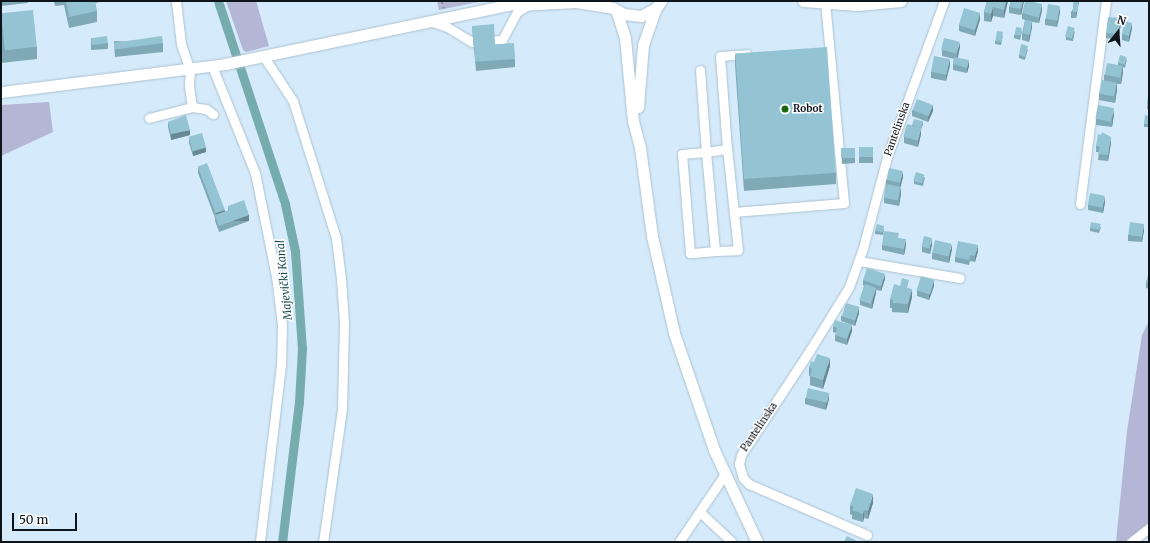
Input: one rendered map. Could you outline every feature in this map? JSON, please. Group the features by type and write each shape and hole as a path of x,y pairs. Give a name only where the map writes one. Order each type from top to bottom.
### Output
{"main road":[{"path":"803,1 857,5 901,1"},
{"path":"1,92 190,70 264,57 503,6 528,3 576,2 612,6 636,16 660,4"},
{"path":"640,148 640,68 645,39 660,4"},
{"path":"612,6 624,38 633,121 640,148 652,236 672,327 689,381 725,474 757,542"}],"street":[{"path":"176,1 181,44 190,70 189,86 192,107"},
{"name":"Pantelinska","path":"867,535 749,484 743,478 739,464 740,455 810,350 849,287 859,261 887,157 944,1"},
{"path":"1080,204 1106,1"},
{"path":"428,21 447,27 472,42 502,40 517,12 528,3"},
{"path":"734,212 844,203 824,48 825,3"},
{"path":"726,149 682,154 690,253 738,250 726,149 720,56 757,53"},
{"path":"264,57 293,101 336,238 344,322 343,379 323,542"},
{"path":"212,66 255,173 275,268 282,325 281,365 260,542"},
{"path":"700,70 715,251"},
{"path":"149,118 192,107 206,109 213,114"},
{"path":"859,261 960,278"},
{"path":"679,542 701,513 725,474"},
{"path":"701,513 732,542"},
{"path":"1131,542 1149,528"}],"shaded area":[{"path":"226,1 256,1 269,46 246,52 243,50"},
{"path":"437,1 483,1 439,10"},
{"path":"49,102 53,132 1,156 1,105"},
{"path":"1149,321 1149,523 1125,542 1116,542 1127,431 1142,335"}],"building":[{"path":"66,1 95,1 97,11 69,17"},
{"path":"987,1 1006,1 1004,10 993,7 991,14 984,12"},
{"path":"1011,1 1023,1 1021,9 1009,7"},
{"path":"1025,1 1042,4 1039,18 1022,13"},
{"path":"1073,1 1078,1 1078,12 1073,12"},
{"path":"1048,4 1060,6 1058,21 1046,19"},
{"path":"964,8 980,13 975,30 959,25"},
{"path":"33,10 37,47 5,50 1,13"},
{"path":"1108,17 1121,18 1118,34 1106,33"},
{"path":"1025,20 1032,21 1030,35 1023,34"},
{"path":"1124,21 1132,23 1129,36 1122,34"},
{"path":"494,24 495,45 474,47 474,53 472,26"},
{"path":"1068,26 1075,28 1072,39 1065,37"},
{"path":"1016,27 1022,28 1021,36 1015,35"},
{"path":"997,31 1003,32 1001,42 995,41"},
{"path":"107,36 108,43 92,45 91,38"},
{"path":"162,36 163,43 115,50 114,43"},
{"path":"944,38 960,42 957,54 941,50"},
{"path":"514,43 515,59 475,62 474,46"},
{"path":"1021,44 1028,46 1025,57 1019,55"},
{"name":"Robot","path":"827,47 836,173 744,179 735,53"},
{"path":"1120,55 1127,57 1125,65 1118,63"},
{"path":"934,56 950,59 947,75 931,72"},
{"path":"954,57 969,60 967,68 953,64"},
{"path":"1107,63 1123,66 1120,78 1105,75"},
{"path":"1102,80 1117,83 1114,97 1099,94"},
{"path":"1149,87 1149,104 1147,104"},
{"path":"917,99 933,105 929,116 913,110"},
{"path":"1098,105 1114,108 1111,122 1095,119"},
{"path":"186,115 190,130 171,134 168,122"},
{"path":"1145,115 1149,116 1149,124 1144,124"},
{"path":"914,119 923,121 921,128 912,125"},
{"path":"907,124 921,128 918,141 903,136"},
{"path":"1102,132 1111,137 1108,155 1098,154 1100,147 1096,146 1098,134 1101,135"},
{"path":"202,133 206,147 193,151 189,137"},
{"path":"859,147 873,147 873,157 859,157"},
{"path":"841,148 855,148 855,158 841,158"},
{"path":"207,163 225,210 216,213 198,167"},
{"path":"889,168 903,171 900,183 887,180"},
{"path":"916,172 925,175 922,183 913,181"},
{"path":"887,184 901,187 898,201 884,198"},
{"path":"1090,193 1105,196 1102,208 1088,205"},
{"path":"244,200 249,215 219,226 215,215 229,210 228,206"},
{"path":"1091,222 1101,224 1100,230 1090,228"},
{"path":"1130,222 1144,224 1142,237 1128,235"},
{"path":"877,224 884,226 883,232 875,231"},
{"path":"884,231 899,233 898,238 906,239 904,249 882,245"},
{"path":"924,236 932,238 929,249 921,247"},
{"path":"935,240 952,244 949,256 932,253"},
{"path":"958,241 978,245 975,256 970,255 969,260 955,257"},
{"path":"867,268 885,274 881,286 863,280"},
{"path":"1149,273 1149,284 1146,282"},
{"path":"921,276 934,280 930,294 917,290"},
{"path":"902,278 909,280 907,288 912,289 908,304 892,303 893,300 890,299 894,284 900,286"},
{"path":"865,284 876,288 870,304 859,300"},
{"path":"846,303 859,307 855,320 842,316"},
{"path":"835,320 852,325 847,339 835,335 837,328 833,326"},
{"path":"817,354 830,358 823,380 810,376 812,369 809,367 811,361 814,362"},
{"path":"808,388 829,393 827,403 806,398"},
{"path":"856,488 873,494 868,511 864,510 863,514 852,510 854,507 850,505"},
{"path":"847,536 859,542 844,542"}],"waterway":[{"name":"Majevički Kanal","path":"218,1 285,204 295,251 302,348 299,402 282,542"}],"place":[{"name":"Robot","path":"785,109"}]}
